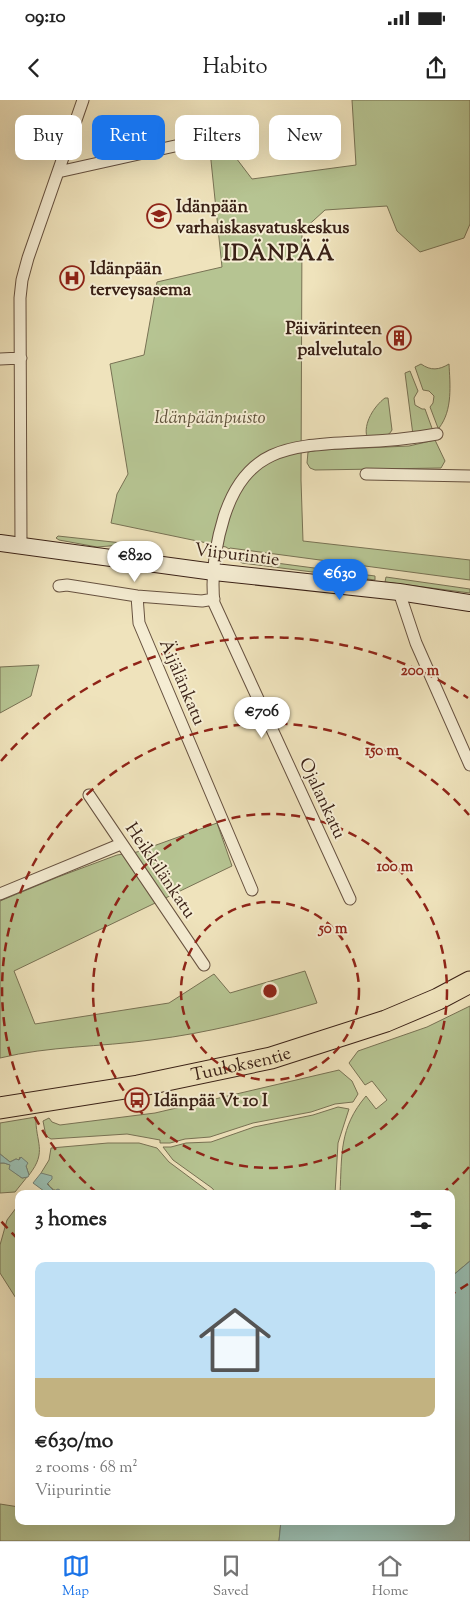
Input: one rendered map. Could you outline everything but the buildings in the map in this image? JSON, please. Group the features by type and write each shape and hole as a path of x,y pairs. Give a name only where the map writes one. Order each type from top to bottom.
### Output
{"highway":[{"name":"Tuuloksentie","path":"0,1108 138,1086 271,1058 386,1020 470,982"}],"main road":[{"name":"Viipurintie","path":"0,543 214,572 399,592 470,603"}],"street":[{"path":"21,545 20,298 22,280 82,100"},
{"path":"58,172 175,146"},
{"path":"0,359 21,358"},
{"name":"Ojalankatu","path":"350,899 214,603 212,589 222,526 230,500 242,479 260,462 283,450 303,446 400,440 437,434"},
{"path":"366,474 470,476"},
{"path":"59,586 67,585 136,596 202,601 214,599"},
{"path":"399,592 416,643 470,765"},
{"name":"Äijälänkatu","path":"136,596 139,624 252,890"},
{"name":"Heikkilänkatu","path":"89,795 204,965"},
{"path":"0,894 122,844"}],"green space":[{"name":"Idänpäänpuisto","path":"352,100 470,100 470,224 464,238 420,252 397,231 387,206 325,210 302,231 301,480 303,541 470,560 470,580 229,549 111,523 117,494 128,474 110,364 144,355 157,282 222,267 211,160 238,160 252,179 356,165"},
{"path":"421,364 435,369 449,364 449,405 439,428 430,407 434,396 429,391 423,390 415,367"},
{"path":"410,371 418,391 414,398 415,405 425,409 433,431 413,435 405,373"},
{"path":"385,398 388,398 392,430 388,435 367,437 366,432 370,416"},
{"path":"435,440 445,461 441,468 315,470 310,468 307,463 308,452 319,450 409,446"},
{"path":"58,536 122,543 121,545 97,547 59,540 56,538"},
{"path":"238,558 375,576 375,580 242,563"},
{"path":"386,577 470,589 470,593 385,582"},
{"path":"39,665 31,696 0,713 0,667"},
{"path":"217,823 232,866 14,971 35,1024 169,1003 214,974 230,993 305,971 317,1003 193,1034 37,1051 0,1058 0,901 117,855 137,852"},
{"path":"470,1006 470,1261 455,1274 455,1190 340,1190 342,1154 346,1131 351,1119 366,1096 376,1109 387,1100 372,1081 365,1085 349,1063 358,1051 427,1027"},
{"path":"339,1070 352,1081 358,1094 353,1102 335,1104 311,1112 253,1123 210,1137 185,1139 170,1143 160,1143 160,1140 127,1134 51,1139 46,1136 43,1121 49,1118 52,1122 60,1125 155,1113"},
{"path":"338,1107 349,1109 338,1143 335,1190 214,1190 173,1160 163,1147 186,1143 211,1142 254,1127 313,1115"},
{"path":"36,1117 39,1153 35,1167 29,1175 20,1157 19,1160 16,1159 10,1162 0,1154 0,1123"},
{"path":"108,1143 139,1143 157,1148 169,1162 207,1190 56,1190 41,1173 49,1160 51,1148"},
{"path":"0,1163 11,1165 10,1169 22,1178 27,1177 15,1192 0,1193"},
{"path":"15,1209 15,1297 0,1273 0,1245 7,1220"},
{"path":"0,1504 15,1506 15,1525 281,1525 279,1541 0,1541"}],"water":[{"path":"0,1154 10,1162 16,1159 19,1160 21,1157 28,1163 26,1166 28,1177 22,1178 9,1169 10,1165 0,1163"},
{"path":"41,1173 52,1176 52,1179 47,1184 53,1190 43,1190 33,1183"},
{"path":"470,1261 470,1541 279,1541 281,1525 455,1525 455,1274"}],"place":[{"name":"Idänpään varhaiskasvatuskeskus","path":"159,216"},
{"name":"Idänpään terveysasema","path":"72,278"},
{"name":"Päivärinteen palvelutalo","path":"399,338"},
{"name":"Idänpää Vt 10 I","path":"137,1100"}],"district":[{"name":"IDÄNPÄÄ","path":"279,252"}]}
